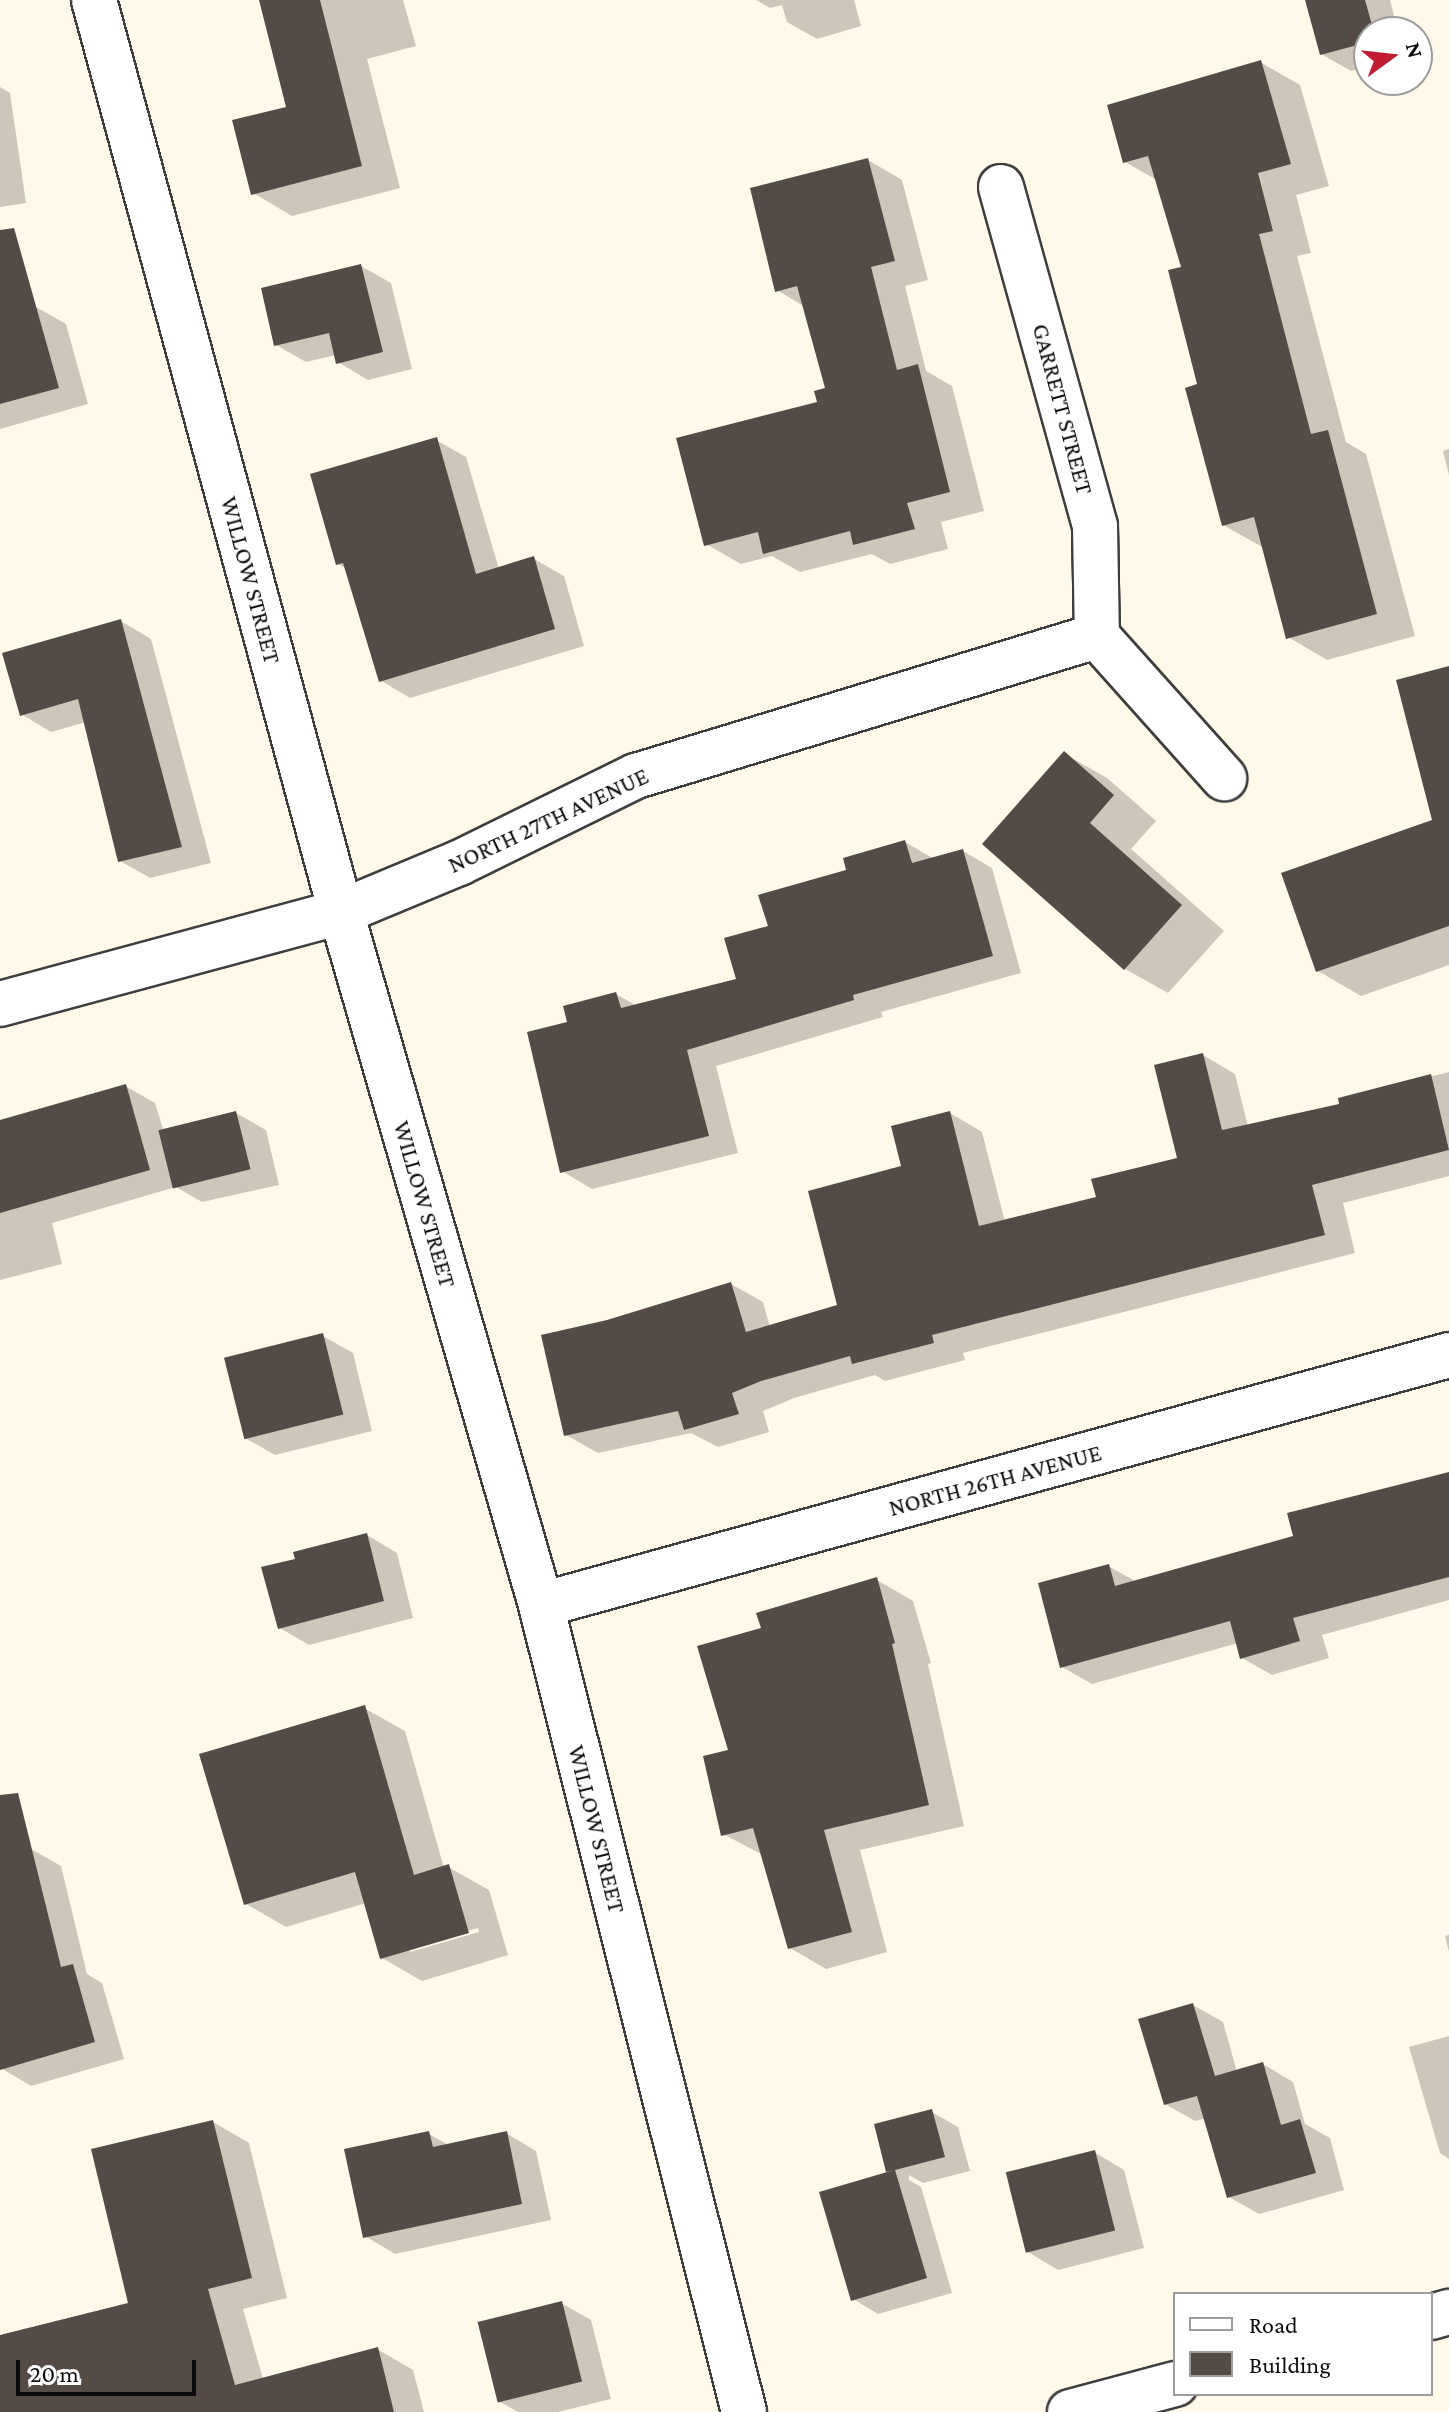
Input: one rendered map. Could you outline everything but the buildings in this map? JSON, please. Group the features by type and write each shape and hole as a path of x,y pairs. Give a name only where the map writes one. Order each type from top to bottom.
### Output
{"street":[{"name":"WILLOW STREET","path":"94,0 341,912 541,1605 744,2412"},
{"name":"GARRETT STREET","path":"1001,187 1095,526 1097,636"},
{"name":"NORTH 27TH AVENUE","path":"0,1004 341,912 459,863 636,776 1097,636"},
{"path":"1097,636 1224,778"},
{"name":"NORTH 26TH AVENUE","path":"541,1605 1449,1355"},
{"path":"1070,2412 1173,2385"}]}
